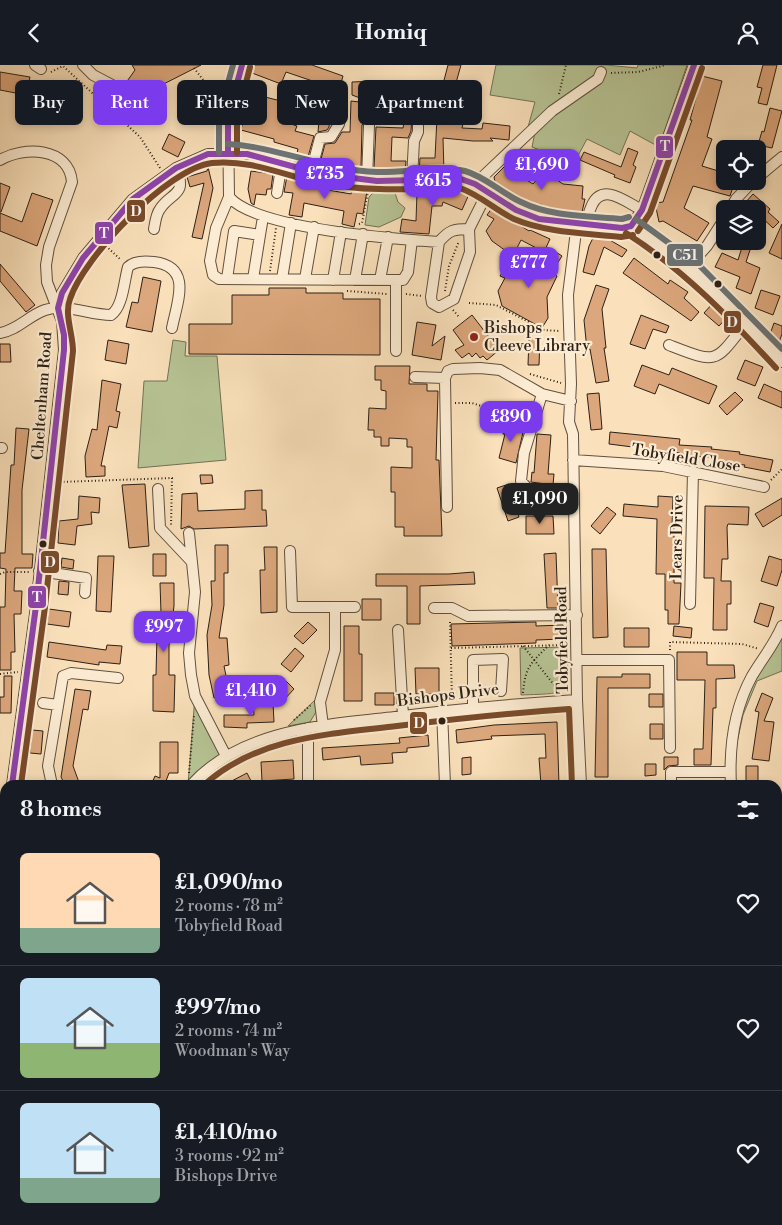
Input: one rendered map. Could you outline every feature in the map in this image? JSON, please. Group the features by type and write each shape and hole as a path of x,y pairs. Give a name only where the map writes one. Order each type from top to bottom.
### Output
{"street":[{"path":"82,65 103,80"},
{"path":"237,80 242,65"},
{"path":"632,226 642,210 694,65"},
{"path":"475,184 554,109 598,79 604,72"},
{"path":"228,125 226,136 229,197 216,228 210,261 213,275 219,279 396,280 407,278 412,240"},
{"path":"311,172 320,138 331,137 338,125"},
{"path":"367,180 369,125"},
{"path":"412,179 414,141 418,132 418,125"},
{"name":"Cheltenham Road","path":"0,161 21,152 43,153 64,161 70,171 71,186 49,247 46,265 47,282 58,308 64,335 64,350 28,672 13,780"},
{"path":"58,308 62,293 84,258 133,199 176,167 208,154 247,154 311,172 367,180 454,178 475,184 487,193 527,215 539,219 622,228 632,226 663,245 689,266 782,361"},
{"path":"766,170 782,157"},
{"path":"277,193 282,163"},
{"path":"154,229 159,209 176,196 180,186 176,167"},
{"path":"735,200 744,190"},
{"path":"469,229 454,229 447,232 439,242 431,297 432,303 439,307 454,299 470,252 469,229 487,193"},
{"name":"Tobyfield Road","path":"580,780 572,700 578,660 573,434 569,422 571,401 568,295 582,223 595,199 602,194 612,194 642,210"},
{"path":"229,197 263,217 341,232 439,242"},
{"path":"253,279 263,217"},
{"path":"282,279 291,223"},
{"path":"305,279 314,227"},
{"path":"228,279 234,231 260,235"},
{"path":"333,280 341,232"},
{"path":"689,266 707,246 716,232"},
{"path":"356,280 363,235"},
{"path":"380,280 388,237"},
{"path":"0,333 17,328 44,311 58,308 110,315 116,312 119,306 128,267 132,263 155,262 176,272 180,280 172,328"},
{"path":"396,280 396,351"},
{"path":"669,345 704,359 712,358 721,355 746,323"},
{"path":"447,507 445,404 448,371 453,369 500,370 542,394 571,401"},
{"path":"415,377 446,378"},
{"path":"542,394 520,475 524,486 531,492 574,495"},
{"name":"Tobyfield Close","path":"573,460 663,466 764,487"},
{"name":"Lears Drive","path":"690,604 694,471"},
{"path":"158,489 160,526 192,562"},
{"path":"189,533 195,592 190,653 191,675 195,696 226,756"},
{"path":"290,551 292,607 355,607"},
{"path":"39,571 86,578 85,593"},
{"path":"323,725 320,702 333,660 335,607"},
{"path":"434,608 452,608 468,616 577,615"},
{"path":"731,780 732,739 740,707 752,676 774,649 782,627"},
{"path":"398,630 403,716"},
{"path":"473,707 473,660 503,659 501,691"},
{"path":"578,660 669,660 670,748"},
{"path":"51,780 48,766 62,679 68,673 118,678"},
{"name":"Bishops Drive","path":"190,780 226,756 278,735 308,728 473,707 522,702 572,700"},
{"path":"43,703 58,705"},
{"path":"445,780 447,710"},
{"path":"308,728 308,780"},
{"path":"671,780 671,772 730,772"}],"path":[{"path":"554,109 566,65"},
{"path":"604,72 638,72 666,65"},
{"path":"63,66 140,137 165,175"},
{"path":"194,68 204,80"},
{"path":"99,239 128,267"},
{"path":"469,303 496,305 544,330 570,331"},
{"path":"445,404 472,403 533,422"},
{"path":"764,487 782,469"},
{"path":"50,482 172,478 171,540"},
{"path":"0,574 5,572 39,571"},
{"path":"447,710 450,622"},
{"path":"669,660 670,642 742,644 774,649"},
{"path":"450,648 577,644"},
{"path":"522,702 524,674 549,645"},
{"path":"524,646 572,700"},
{"path":"0,674 28,672"},
{"path":"293,722 322,695"},
{"path":"190,780 194,716"}],"green space":[{"path":"496,65 606,65 637,68 638,65 687,65 659,147 630,131 620,155 587,139 574,163 532,147 535,132 528,127 535,102 490,95"},
{"path":"394,190 398,202 405,208 401,217 379,227 365,225 369,197 373,193"},
{"path":"173,340 186,342 185,356 217,356 226,460 138,468 144,381 167,381"},
{"path":"782,626 782,671 757,681 743,715 735,752 740,707"},
{"path":"567,647 568,675 563,689 549,694 521,695 520,648"},
{"path":"195,696 226,756 195,780 188,780"},
{"path":"315,700 316,712 310,722 288,726"}],"building":[{"path":"132,65 201,65 167,82 167,80 128,80 135,70"},
{"path":"254,65 312,65 343,76 342,80 310,80 286,72 283,80 277,80 277,82 252,73"},
{"path":"448,65 461,65 457,80 444,80"},
{"path":"763,65 777,65 767,105 758,103 762,88 757,87"},
{"path":"0,72 30,77 29,80 15,80 15,93 0,90"},
{"path":"702,76 722,81 707,137 712,139 702,166 716,170 716,190 732,190 730,196 693,186 684,208 709,223 697,241 663,221 659,222 655,203 663,202 692,120 690,120"},
{"path":"352,82 358,82 358,97 352,95"},
{"path":"267,98 277,100 277,125 294,125 297,126 295,131 314,136 307,160 296,157 298,149 274,142 274,139 241,130 242,125 267,125"},
{"path":"351,101 358,102 358,125 362,125 361,168 320,163 325,144 335,143 342,132 350,132"},
{"path":"770,108 782,111 772,148 766,147 766,140 759,140 762,131 764,132"},
{"path":"483,123 510,126 509,140 490,138 493,141 473,141 443,138 444,173 419,173 420,158 435,158 437,125 463,125 462,128 482,129"},
{"path":"319,125 329,125 327,130 318,132"},
{"path":"404,125 411,125 408,138 392,137 391,161 406,161 405,172 388,172 388,169 374,168 376,127 403,128"},
{"path":"169,134 185,142 178,157 162,149"},
{"path":"628,148 638,152 633,165 636,167 630,183 580,160 584,152 621,167"},
{"path":"513,158 521,164 514,172 533,184 544,171 563,184 583,186 582,199 585,199 582,212 574,215 552,212 540,204 536,209 502,188 495,182 494,177"},
{"path":"208,167 213,188 202,239 192,237 204,183 190,187 187,177 207,171"},
{"path":"251,171 273,174 271,189 267,189 266,195 256,194 254,205 251,203 248,189"},
{"path":"287,176 312,181 311,187 351,194 352,189 367,191 363,214 357,213 354,227 342,224 344,211 304,203 302,217 289,215 293,193 284,192"},
{"path":"0,183 10,187 1,212 0,212"},
{"path":"435,186 455,186 470,192 462,210 443,202 442,206 432,206 429,234 400,232 402,219 416,221 417,192 435,192"},
{"path":"32,193 53,200 37,246 0,231 0,213 22,222"},
{"path":"753,194 760,200 748,200"},
{"path":"766,205 770,209 768,212 779,222 773,228 766,221"},
{"path":"492,208 529,231 550,239 544,252 521,240 513,256 492,241 486,231 494,219 487,215"},
{"path":"782,224 782,259 769,253"},
{"path":"596,232 627,250 622,257 604,247 594,275 583,272 589,246"},
{"path":"551,249 562,256 551,273 557,276 547,297 548,318 542,328 502,306 498,291 505,278 500,276 510,258 535,272"},
{"path":"741,250 750,250 746,262 760,268 751,294 736,288 740,277 715,267 722,253 738,260"},
{"path":"634,258 668,284 670,280 688,292 684,298 699,312 691,321 623,273"},
{"path":"0,264 35,305 26,312 0,281"},
{"path":"143,277 161,281 152,332 126,327 132,302 138,303"},
{"path":"596,285 609,289 602,309 606,348 604,348 609,381 596,383 590,349 587,350 584,320"},
{"path":"269,288 306,288 306,293 343,293 343,299 380,299 380,355 189,354 189,324 232,324 232,295 269,295"},
{"path":"761,290 780,296 773,315 755,308"},
{"path":"713,303 728,316 719,326 704,313"},
{"name":"Bishops Cleeve Library","path":"472,315 499,350 487,360 483,356 480,358 476,353 472,357 469,353 462,358 455,350 464,345 453,330"},
{"path":"641,315 669,326 666,333 653,329 645,349 630,344"},
{"path":"417,322 436,325 432,346 445,336 441,360 412,355"},
{"path":"774,323 782,326 782,334 778,345 769,337"},
{"path":"529,338 540,339 539,365 528,365"},
{"path":"108,340 129,344 126,364 105,360"},
{"path":"0,344 10,344 11,362 0,362"},
{"path":"745,360 763,367 755,386 737,379"},
{"path":"642,365 669,375 672,368 717,386 709,404 659,384 655,394 634,386"},
{"path":"375,366 410,366 409,384 427,384 427,391 438,391 436,460 439,460 442,536 404,536 404,527 395,527 395,492 391,492 391,467 412,468 412,447 407,447 407,439 389,438 389,446 381,446 381,437 374,437 374,430 368,430 369,408 386,409 386,391 381,390 381,380 375,380"},
{"path":"102,380 121,384 116,411 120,412 117,428 109,426 101,466 105,466 105,476 86,477 85,456 92,429 97,430"},
{"path":"764,384 782,392 782,408 758,398"},
{"path":"735,392 743,400 727,415 719,406"},
{"path":"599,393 602,429 591,430 587,394"},
{"path":"505,424 524,428 516,463 499,458 505,434 503,434"},
{"path":"16,428 29,429 22,490 22,554 33,554 32,568 15,568 14,591 22,591 21,614 14,614 15,652 11,652 11,670 0,670 0,607 5,607 6,569 0,568 0,553 5,553 11,465 14,465"},
{"path":"610,432 680,439 679,445 712,447 711,449 740,452 739,454 773,460 770,472 744,467 745,465 712,462 713,457 680,456 680,453 609,444"},
{"path":"537,434 551,435 548,474 554,474 553,485 531,482 532,472 534,473"},
{"path":"200,475 212,475 213,483 201,484"},
{"path":"145,484 149,546 129,548 122,485"},
{"path":"509,484 519,517 508,521 497,488"},
{"path":"262,490 262,510 266,510 267,526 194,529 189,526 181,529 182,494 197,493 198,511 245,509 245,491"},
{"path":"79,496 100,498 99,513 91,512 92,524 77,526 75,545 58,543 59,521 78,519"},
{"path":"658,496 673,497 674,583 681,583 679,624 668,624 668,610 665,610 665,574 656,574 657,519 623,516 624,504 658,507"},
{"path":"782,498 782,515 763,527 755,514"},
{"path":"705,506 749,507 748,525 728,524 727,527 728,559 722,559 721,581 731,581 731,604 727,604 727,630 713,630 714,578 704,578"},
{"path":"607,507 616,514 600,534 591,526"},
{"path":"526,516 553,516 554,534 526,534"},
{"path":"215,545 228,545 228,573 224,573 224,605 219,638 227,638 229,665 224,666 230,695 214,698 209,675 207,635 212,605 211,581 215,581"},
{"path":"264,547 277,547 277,612 261,613 260,570 265,570"},
{"path":"592,549 606,549 608,637 593,638"},
{"path":"556,553 558,608 547,608 544,554"},
{"path":"153,554 166,554 166,576 153,576"},
{"path":"98,556 114,556 111,612 96,611"},
{"path":"769,556 782,560 782,570 777,586 761,581"},
{"path":"62,558 74,560 73,569 61,567"},
{"path":"474,572 475,584 420,586 420,624 407,624 407,586 376,586 376,574"},
{"path":"59,581 69,582 68,595 58,594"},
{"path":"160,583 174,583 174,606 169,645 169,675 175,675 174,712 153,711 153,675 156,675 157,635 155,635 157,613 161,613"},
{"path":"362,599 381,599 381,620 362,620"},
{"path":"760,603 774,607 768,627 754,622"},
{"path":"49,609 71,612 69,627 47,624"},
{"path":"308,622 317,630 303,644 294,636"},
{"path":"536,622 536,626 563,625 563,639 536,640 536,643 452,646 451,624"},
{"path":"344,626 359,626 359,654 362,654 362,701 344,701"},
{"path":"674,626 692,628 691,638 673,636"},
{"path":"624,628 649,628 649,647 624,647"},
{"path":"49,642 106,650 107,645 122,646 120,664 99,662 99,665 47,657"},
{"path":"295,648 304,656 291,672 281,664"},
{"path":"677,652 707,652 707,665 734,665 735,678 716,679 716,708 713,708 711,765 694,765 694,749 703,749 705,680 677,680"},
{"path":"415,668 439,668 439,694 416,694"},
{"path":"622,674 650,674 650,688 608,688 608,777 595,777 597,677 622,677"},
{"path":"4,676 12,676 11,713 0,713 0,697 4,697"},
{"path":"286,681 294,689 282,702 273,694"},
{"path":"75,689 91,691 88,710 83,709 73,766 78,780 62,780 61,777"},
{"path":"375,693 394,693 394,705 375,705"},
{"path":"762,693 773,698 764,721 774,722 769,761 752,759 759,712 755,711"},
{"path":"649,694 663,694 663,707 649,707"},
{"path":"273,703 274,722 247,723 247,728 224,727 224,715 254,715 253,704"},
{"path":"557,722 559,780 541,780 539,758 546,758 545,734 491,736 492,739 457,743 456,730 494,725"},
{"path":"650,724 663,724 663,739 650,739"},
{"path":"32,730 43,731 41,754 30,753"},
{"path":"428,735 429,746 407,748 407,752 392,753 393,763 361,765 360,756 323,760 322,748 400,743 399,738"},
{"path":"160,742 178,742 178,773 169,773 166,780 153,780 155,776 160,778"},
{"path":"471,757 471,774 462,775 462,758"},
{"path":"664,757 678,757 678,765 668,766 664,770"},
{"path":"293,760 294,779 262,780 261,762"},
{"path":"645,764 656,764 656,775 645,776"},
{"path":"746,766 758,766 758,780 746,780"},
{"path":"247,773 250,780 234,780"}],"transit line":[{"name":"C51","path":"219,153 219,115 233,65"},
{"name":"T","path":"228,153 228,117 242,65"},
{"name":"T","path":"631,226 642,210 694,65"},
{"name":"D","path":"237,153 237,118 250,67"},
{"name":"D","path":"638,231 650,213 702,68"},
{"name":"C51","path":"228,144 265,149 320,163 358,170 377,172 446,169 465,171 480,177 521,202 545,211 622,219 629,217"},
{"name":"T","path":"13,780 36,606 64,350 64,335 58,308 62,293 83,258 133,199 176,168 208,154 247,154 321,174 377,181 461,179 475,184 516,210 539,219 622,228 631,226"},
{"name":"D","path":"22,780 45,607 73,351 68,305 78,282 91,261 109,239 151,197 194,169 212,163 239,163 319,183 354,188 460,188 514,219 527,224 553,230 580,233 621,237 633,235"},
{"name":"C51","path":"636,219 699,265 782,349"},
{"name":"D","path":"626,233 647,247 706,296 776,368"},
{"name":"D","path":"211,780 225,769 271,747 320,736 504,714 569,709 572,780"}],"place":[{"name":"Bishops Cleeve Library","path":"474,337"}]}
